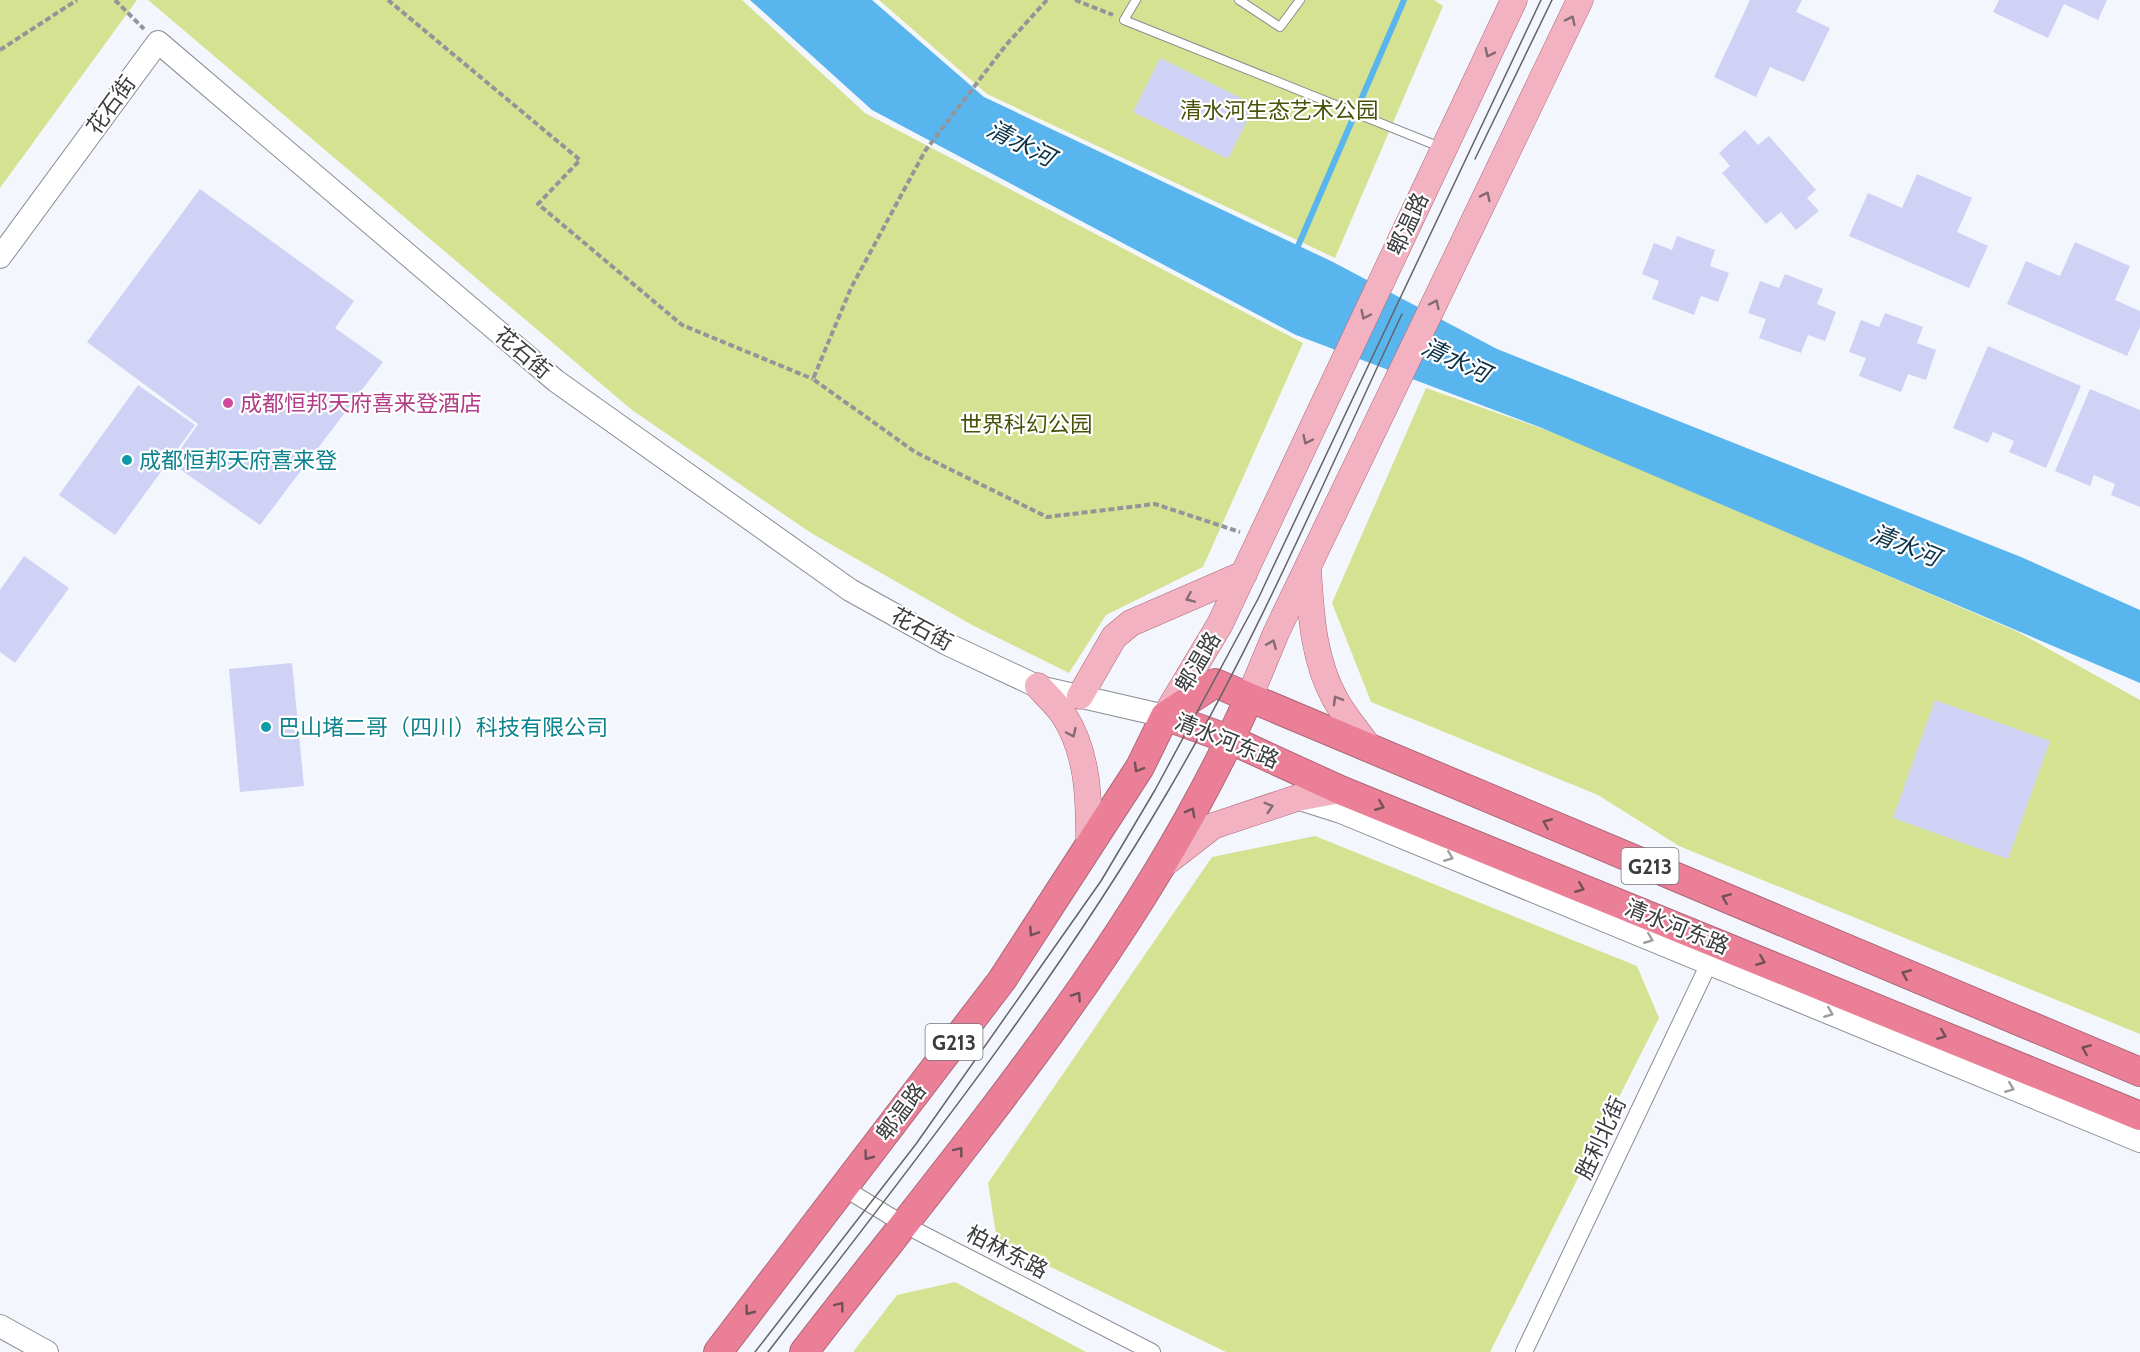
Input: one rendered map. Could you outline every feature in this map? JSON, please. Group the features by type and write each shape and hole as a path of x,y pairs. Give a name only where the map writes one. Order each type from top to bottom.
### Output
{"highway":[{"name":"清水河东路","path":"1166,716 1215,682 2140,1072"},
{"path":"804,1352 1073,1003 1164,864 1231,740 1249,698"},
{"name":"清水河东路","path":"1166,716 1231,740 1713,954 2140,1116"},
{"name":"郫温路","path":"718,1352 1002,980 1140,767 1166,716"}],"main road":[{"name":"郫温路","path":"1166,716 1220,624 1514,0"},
{"path":"1249,698 1308,568 1580,0"},
{"path":"1308,568 1311,623 1317,655 1335,699 1370,748"},
{"path":"1080,696 1114,637 1131,623 1244,574"},
{"path":"1038,686 1063,714 1076,740 1089,786 1089,845"},
{"path":"1164,864 1214,826 1297,798 1340,790"}],"street":[{"name":"花石街","path":"0,257 158,42 556,381 850,590 947,644 1038,686 1166,716"},
{"path":"1297,798 1341,812 1713,954 2140,1141"},
{"name":"胜利北街","path":"1524,1352 1713,954"},
{"name":"柏林东路","path":"844,1188 903,1224 1152,1352"},
{"path":"0,1326 47,1352"}],"lane":[{"path":"1136,0 1124,20 1324,102 1444,148"},
{"path":"1239,0 1280,27 1300,0"}],"path":[{"path":"0,50 77,0"},
{"path":"115,0 158,42"},
{"path":"388,0 580,160 538,204 682,325 813,379 915,452 1047,517 1155,504 1260,538"},
{"path":"813,379 851,288 925,151 1006,45 1047,0"},
{"path":"1075,0 1124,20"}],"green space":[{"path":"0,0 137,0 0,188"},
{"name":"世界科幻公园","path":"148,0 742,0 865,113 1303,343 1203,567 1106,615 1069,673 972,625 811,533 632,410"},
{"name":"清水河生态艺术公园","path":"879,0 1434,0 1443,6 1335,258 987,94"},
{"path":"1426,388 1569,438 2018,632 2140,700 2140,1034 1679,846 1598,795 1371,702 1332,603"},
{"path":"1315,836 1637,966 1659,1018 1490,1352 1226,1352 997,1241 988,1183 1212,857"},
{"path":"955,1282 1086,1352 853,1352 897,1295"}],"water":[{"name":"清水河","path":"750,0 872,0 984,97 1333,262 1497,349 2021,557 2140,610 2140,683 1542,428 1296,335 872,110"}],"building":[{"path":"1750,0 1802,0 1796,12 1830,28 1804,82 1770,67 1756,97 1714,77"},
{"path":"1999,0 2107,0 2098,20 2064,4 2048,38 1993,12"},
{"path":"1160,58 1255,105 1228,159 1133,112"},
{"path":"1745,130 1758,145 1769,136 1816,190 1807,198 1819,211 1796,230 1781,212 1766,224 1722,173 1730,166 1719,153"},
{"path":"1917,174 1972,198 1957,232 1988,246 1969,288 1849,236 1868,193 1902,208"},
{"name":"成都恒邦天府喜来登酒店","path":"200,189 354,301 335,328 383,362 260,525 171,463 198,424 87,342"},
{"path":"1677,236 1715,250 1710,266 1729,273 1718,302 1701,296 1694,315 1652,299 1659,281 1642,274 1654,243 1672,250"},
{"path":"2075,242 2130,266 2115,300 2140,311 2140,327 2127,356 2007,304 2026,261 2060,276"},
{"path":"1785,274 1823,289 1817,304 1836,312 1825,341 1808,335 1801,353 1759,338 1766,319 1748,313 1760,281 1779,288"},
{"path":"1885,313 1923,327 1917,343 1936,350 1926,380 1908,374 1901,392 1859,376 1866,358 1849,352 1861,320 1879,327"},
{"path":"1988,346 2081,386 2046,468 2009,452 2014,441 1993,432 1988,443 1953,428"},
{"name":"成都恒邦天府喜来登","path":"138,385 195,425 115,535 59,495"},
{"path":"2090,389 2140,410 2140,507 2111,495 2115,484 2094,475 2090,486 2055,471"},
{"path":"24,556 69,588 15,663 0,652 0,590"},
{"name":"巴山堵二哥（四川）科技有限公司","path":"292,663 304,786 240,792 229,669"},
{"path":"1935,700 2050,741 2008,859 1893,818"}],"waterway":[{"path":"1295,253 1404,0"}],"tram line":[{"path":"755,1352 916,1144 1101,881 1155,790 1258,599 1541,0"},
{"path":"1475,159 1552,0"},
{"path":"768,1352 873,1216 1027,1009 1122,866 1167,793 1200,735 1261,616 1402,314"}],"place":[{"name":"成都恒邦天府喜来登酒店","path":"228,403"},
{"name":"成都恒邦天府喜来登","path":"127,460"},
{"name":"巴山堵二哥（四川）科技有限公司","path":"266,727"}]}
